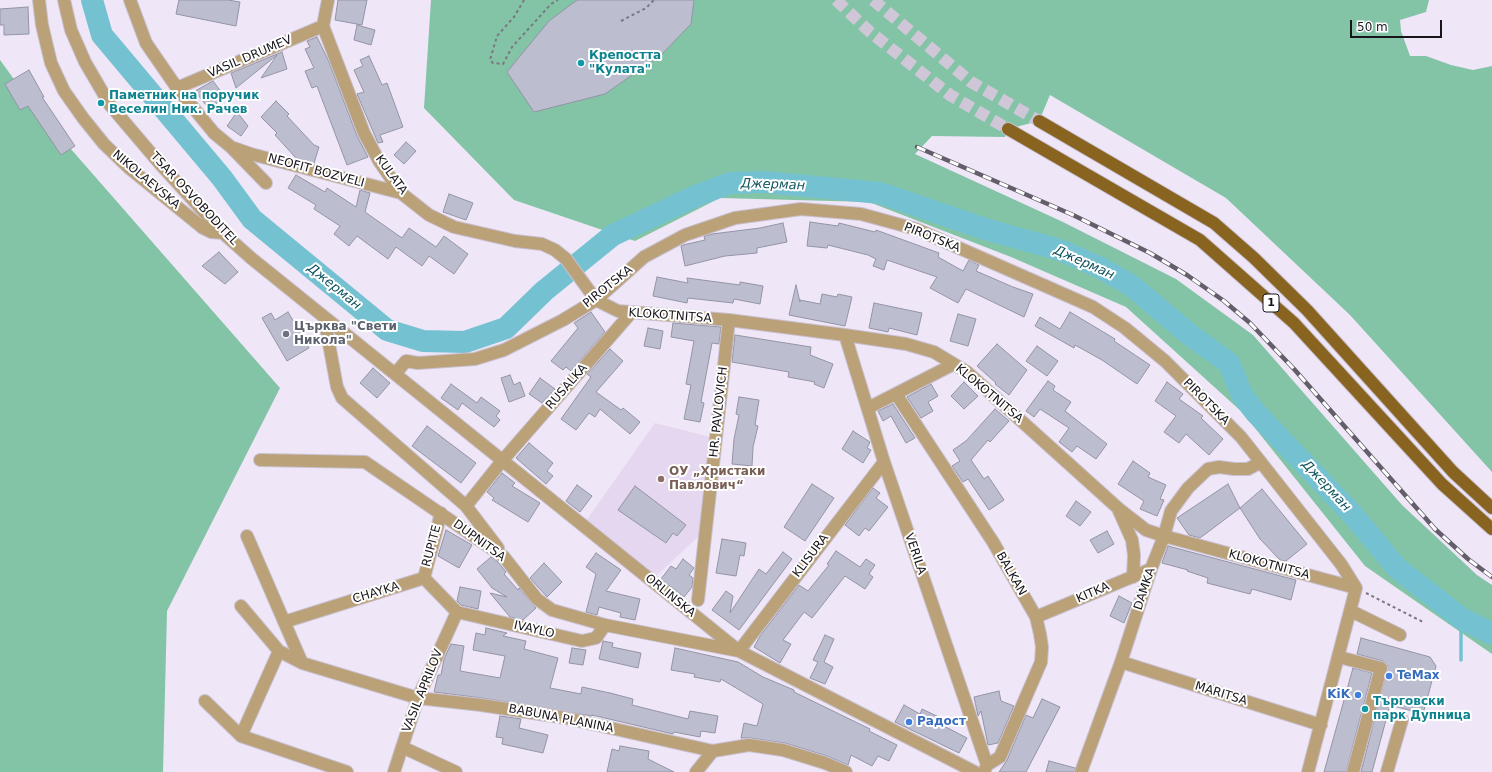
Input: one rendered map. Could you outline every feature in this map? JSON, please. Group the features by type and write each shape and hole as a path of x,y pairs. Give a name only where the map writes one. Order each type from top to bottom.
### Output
{"main road":[{"name":"1","path":"1039,121 1214,223 1254,258 1307,310 1453,472 1492,508"},
{"name":"1","path":"1008,129 1200,240 1294,323 1442,484 1492,529"}],"street":[{"name":"NIKOLAEVSKA","path":"39,0 42,25 51,63 64,90 83,118 104,144 128,167 204,228 211,232 223,233"},
{"name":"TSAR OSVOBODITEL","path":"64,0 71,30 85,62 110,105 161,165 223,233 394,374"},
{"path":"130,0 146,43 176,88 214,134 231,147 266,183"},
{"path":"322,26 328,0"},
{"name":"VASIL DRUMEV","path":"176,88 322,26"},
{"name":"KULATA","path":"322,26 364,133 401,193 429,215 454,227 515,241 542,244 555,250 566,259 588,289"},
{"name":"NEOFIT BOZVELI","path":"231,147 251,154 401,193"},
{"name":"PIROTSKA","path":"394,374 406,361 418,363 475,359 504,350 563,320 596,300 644,257 685,235 735,218 801,209 861,214 916,229 1093,307 1125,328 1166,361 1241,437 1341,564 1356,588"},
{"name":"KLOKOTNITSA","path":"588,289 596,300 618,311 729,320 845,335 906,344 934,352 968,372 1119,509 1146,530 1356,588"},
{"name":"RUSALKA","path":"466,506 502,461 631,313"},
{"path":"324,317 337,387 342,398 466,506 504,557"},
{"name":"HR. PAVLOVICH","path":"698,600 729,320"},
{"name":"VERILA","path":"845,335 884,462 985,769"},
{"path":"868,408 954,364"},
{"name":"ORLINSKA","path":"394,374 739,651 975,772"},
{"name":"BALKAN","path":"896,394 993,542 1036,617 1042,647 1041,662 1000,757 985,769"},
{"name":"DUPNITSA","path":"260,460 365,462 504,557 537,599 552,610 606,625 739,651"},
{"name":"KLISURA","path":"739,651 884,462"},
{"name":"DAMKA","path":"1081,772 1121,662 1151,569 1164,536 1171,511 1188,488 1208,470 1219,467 1248,469 1261,462"},
{"path":"1119,509 1132,540 1134,555 1133,577"},
{"name":"RUPITE","path":"424,578 441,513"},
{"path":"247,536 302,663"},
{"name":"KITKA","path":"1036,617 1151,569"},
{"path":"424,578 457,612"},
{"name":"CHAYKA","path":"284,622 424,578"},
{"path":"1308,772 1356,588"},
{"path":"240,736 278,651 241,606"},
{"path":"1351,611 1400,635"},
{"name":"IVAYLO","path":"457,612 582,641 596,638 606,625"},
{"name":"VASIL APRILOV","path":"394,772 418,698 457,612"},
{"name":"BABUNA PLANINA","path":"278,651 302,663 418,698 481,705 566,718 713,751 749,745 784,750 822,767 846,772"},
{"path":"1339,657 1381,668 1353,772"},
{"name":"MARITSA","path":"1121,662 1321,725"},
{"path":"205,701 240,736 347,772"},
{"path":"1387,772 1402,720"},
{"path":"402,747 456,772"},
{"path":"696,772 713,751"}],"path":[{"path":"524,0 514,17 496,36 490,60 493,63 503,64 512,47 551,4 558,0"},
{"path":"621,20 646,8 654,0"},
{"path":"1356,588 1378,597 1423,622"}],"shaded area":[{"name":"ОУ „Христаки Павлович“","path":"655,423 710,437 701,534 655,577 586,521"}],"green space":[{"path":"431,0 1429,0 1426,12 1400,20 1401,31 1410,56 1426,56 1451,65 1473,70 1492,66 1492,472 1350,315 1226,198 1050,95 1039,121 1008,129 1005,137 932,136 915,154 1063,222 1176,279 1253,335 1402,505 1477,575 1492,585 1492,654 1365,566 1243,413 1126,307 1011,257 869,202 720,198 635,241 514,200 424,108"},
{"path":"0,60 35,108 280,388 167,611 163,772 0,772"}],"building":[{"path":"179,0 228,0 240,2 236,26 176,14"},
{"path":"338,0 367,0 362,25 335,20"},
{"name":"Крепостта \"Кулата\"","path":"577,0 694,0 691,24 662,54 605,94 534,112 507,72 549,21"},
{"path":"28,7 29,34 4,35 4,25 0,25 0,9"},
{"path":"357,25 375,30 371,45 354,40"},
{"path":"317,37 329,62 357,136 368,157 347,165 317,86 312,88 305,71 314,68 305,49 310,47 307,41"},
{"path":"282,52 287,69 261,78 277,55 236,88 231,73"},
{"path":"369,56 382,85 387,83 403,127 380,135 383,142 378,143 357,94 364,92 354,70 363,66 360,60"},
{"path":"29,70 44,97 42,97 75,146 61,155 28,106 20,110 5,84"},
{"path":"213,81 225,97 209,109 195,91"},
{"path":"276,101 289,114 287,116 314,145 319,147 314,163 296,158 275,135 277,133 261,117"},
{"path":"237,112 248,126 241,136 227,126"},
{"path":"406,142 416,151 404,164 394,155"},
{"path":"296,175 325,192 327,188 356,207 360,190 370,193 365,212 402,238 409,228 436,247 444,236 468,254 454,274 429,256 422,266 396,247 388,259 357,236 349,246 334,234 340,226 314,209 316,205 288,188"},
{"path":"449,194 473,203 466,220 443,212"},
{"path":"810,222 838,226 839,223 875,232 876,230 939,253 938,257 963,271 969,260 979,265 976,271 1033,294 1024,317 966,289 958,303 930,288 937,277 887,260 884,270 873,266 876,259 868,255 828,245 827,248 807,246"},
{"path":"783,223 787,242 757,248 757,253 725,256 685,266 681,246 683,245 705,240 704,236 712,234 760,228"},
{"path":"219,252 238,272 225,284 202,266"},
{"path":"657,277 688,283 687,278 740,285 740,282 763,286 760,304 734,299 733,303 688,298 687,303 653,296"},
{"path":"796,285 800,302 800,300 820,304 822,294 837,297 838,294 852,297 845,326 789,315"},
{"path":"874,303 922,313 917,335 889,328 888,332 869,328"},
{"name":"Църква \"Свети Никола\"","path":"288,312 309,348 287,361 262,318 271,313 275,320"},
{"path":"591,312 605,332 571,371 566,367 563,370 551,361 578,328 574,323"},
{"path":"1070,312 1115,339 1114,341 1150,365 1137,384 1102,360 1075,345 1074,348 1035,326 1040,317 1060,329"},
{"path":"958,314 976,319 968,346 950,341"},
{"path":"673,323 721,327 719,344 712,343 701,402 704,403 700,422 684,419 691,385 686,384 694,341 671,337"},
{"path":"648,328 663,331 660,349 644,346"},
{"path":"735,335 811,347 810,355 833,364 824,388 814,384 815,382 788,377 789,372 732,362"},
{"path":"997,344 1027,370 1009,395 995,384 996,383 977,366"},
{"path":"1037,346 1058,361 1047,376 1026,361"},
{"path":"610,349 623,361 596,392 621,410 623,408 640,422 630,434 600,409 595,417 589,413 576,430 561,419 591,377 587,374"},
{"path":"373,368 390,383 377,398 360,383"},
{"path":"510,375 514,385 520,382 525,396 509,402 501,378"},
{"path":"540,378 555,389 542,403 529,394"},
{"path":"1048,381 1055,386 1053,390 1071,402 1065,411 1107,444 1096,459 1077,446 1072,452 1059,442 1069,428 1040,409 1034,417 1026,411"},
{"path":"964,382 978,396 964,409 951,396"},
{"path":"1167,382 1183,394 1179,399 1203,416 1201,418 1223,439 1209,455 1186,434 1179,443 1164,432 1176,416 1155,401"},
{"path":"451,384 477,403 481,397 500,411 496,416 500,420 494,427 462,403 458,410 441,398"},
{"path":"931,384 938,396 928,402 933,411 921,418 907,397"},
{"path":"739,397 759,400 755,425 758,426 753,447 752,466 732,464 734,439 739,415 736,414"},
{"path":"893,404 915,438 906,443 891,416 883,421 878,411"},
{"path":"995,409 1009,421 990,442 988,440 971,460 984,479 988,476 1004,500 989,510 968,479 963,482 952,466 960,461 953,450 966,441"},
{"path":"427,426 476,463 461,483 412,446"},
{"path":"853,431 870,442 867,448 871,450 863,463 842,449"},
{"path":"529,443 553,463 547,471 553,476 546,484 516,458"},
{"path":"1133,461 1150,473 1148,477 1166,485 1160,499 1164,500 1157,516 1140,509 1144,501 1118,484"},
{"path":"502,473 515,483 512,486 540,503 528,522 492,500 494,498 487,492"},
{"path":"812,484 834,498 805,541 784,527"},
{"path":"1228,484 1240,508 1200,538 1189,535 1177,518"},
{"path":"577,485 592,496 580,512 566,501"},
{"path":"635,486 686,525 677,536 673,533 666,543 618,510"},
{"path":"873,488 880,493 876,498 888,507 869,531 865,528 859,536 845,525"},
{"path":"1262,489 1307,544 1286,561 1280,560 1260,539 1240,508"},
{"path":"1076,501 1091,512 1080,526 1066,516"},
{"path":"446,530 472,545 459,568 438,556"},
{"path":"1107,531 1114,544 1098,553 1090,540"},
{"path":"722,539 746,543 744,556 740,555 736,576 716,573"},
{"path":"1168,546 1296,580 1291,600 1252,589 1250,594 1207,583 1208,578 1187,571 1188,570 1162,563"},
{"path":"836,551 860,567 866,559 875,565 869,574 873,577 865,589 845,576 812,618 804,612 783,640 791,644 780,663 754,647 760,636 799,585 808,591 829,565 827,564"},
{"path":"783,552 792,559 739,630 712,610 726,591 733,596 730,613 759,569 766,574"},
{"path":"596,553 621,570 606,591 640,599 635,620 620,617 621,613 599,607 597,615 586,612 596,574 586,567"},
{"path":"491,557 497,561 506,572 504,574 518,590 519,588 536,608 523,620 510,617 490,593 507,597 492,588 477,569"},
{"path":"683,559 694,568 689,575 693,578 692,587 684,597 661,579 671,566 676,569"},
{"path":"544,563 562,582 547,597 530,578"},
{"path":"460,587 481,591 478,609 461,605 457,601"},
{"path":"1119,596 1132,603 1124,623 1110,616"},
{"path":"486,628 507,633 503,636 526,641 524,649 558,658 550,688 581,694 582,687 610,693 633,699 632,705 688,719 690,711 718,716 715,733 701,731 700,737 674,732 673,734 592,715 434,692 438,675 441,675 444,659 451,644 464,646 460,671 500,678 505,656 473,650 476,633 485,635"},
{"path":"825,635 834,639 824,662 833,667 825,684 810,678 818,662 813,660"},
{"path":"1361,638 1430,657 1436,666 1423,714 1390,705 1372,772 1361,772 1388,666 1383,661 1357,654"},
{"path":"603,641 613,643 612,647 641,653 638,668 599,659"},
{"path":"572,648 586,650 583,665 569,663"},
{"path":"675,648 738,662 763,677 794,690 794,692 870,729 869,731 897,745 889,761 878,756 872,766 851,755 848,765 827,756 785,743 741,738 744,723 757,726 763,704 721,679 720,682 694,677 695,674 671,670"},
{"path":"1353,668 1372,673 1346,772 1324,772"},
{"path":"999,691 1001,701 1014,706 998,743 988,745 981,711 978,716 974,697"},
{"path":"1042,699 1060,707 1026,772 999,772 1007,760 1026,715 1033,718"},
{"path":"904,705 920,714 922,709 943,719 940,724 967,738 959,753 895,722"},
{"path":"500,716 521,719 519,728 548,735 543,753 502,744 503,738 496,737"},
{"path":"620,746 649,751 648,759 674,772 607,772 612,749 619,751"},
{"path":"1049,761 1075,768 1074,772 1046,772"}],"waterway":[{"name":"Джерман","path":"92,0 102,35 222,178 252,219 387,330 423,341 465,342 506,328 544,291 613,235 698,195 730,183 764,182 880,193 985,229 1060,250 1099,267 1132,286 1190,335 1229,363 1242,395 1256,413 1353,515 1397,568 1461,618 1492,634"},
{"path":"1461,618 1461,660"}],"tunnel":[{"path":"836,0 870,32 950,95 1008,129"},
{"path":"873,0 971,82 1039,121"}],"railway":[{"path":"917,147 1073,215 1150,253 1187,275 1224,301 1250,323 1294,369 1435,529 1468,559 1492,577"}],"place":[{"name":"Крепостта \"Кулата\"","path":"581,63"},
{"name":"Паметник на поручик Веселин Ник. Рачев","path":"101,103"},
{"name":"Църква \"Свети Никола\"","path":"286,334"},
{"name":"ОУ „Христаки Павлович“","path":"661,479"},
{"name":"TeMax","path":"1389,676"},
{"name":"KiK","path":"1358,695"},
{"name":"Търговски парк Дупница","path":"1365,709"},
{"name":"Радост","path":"909,722"}]}
